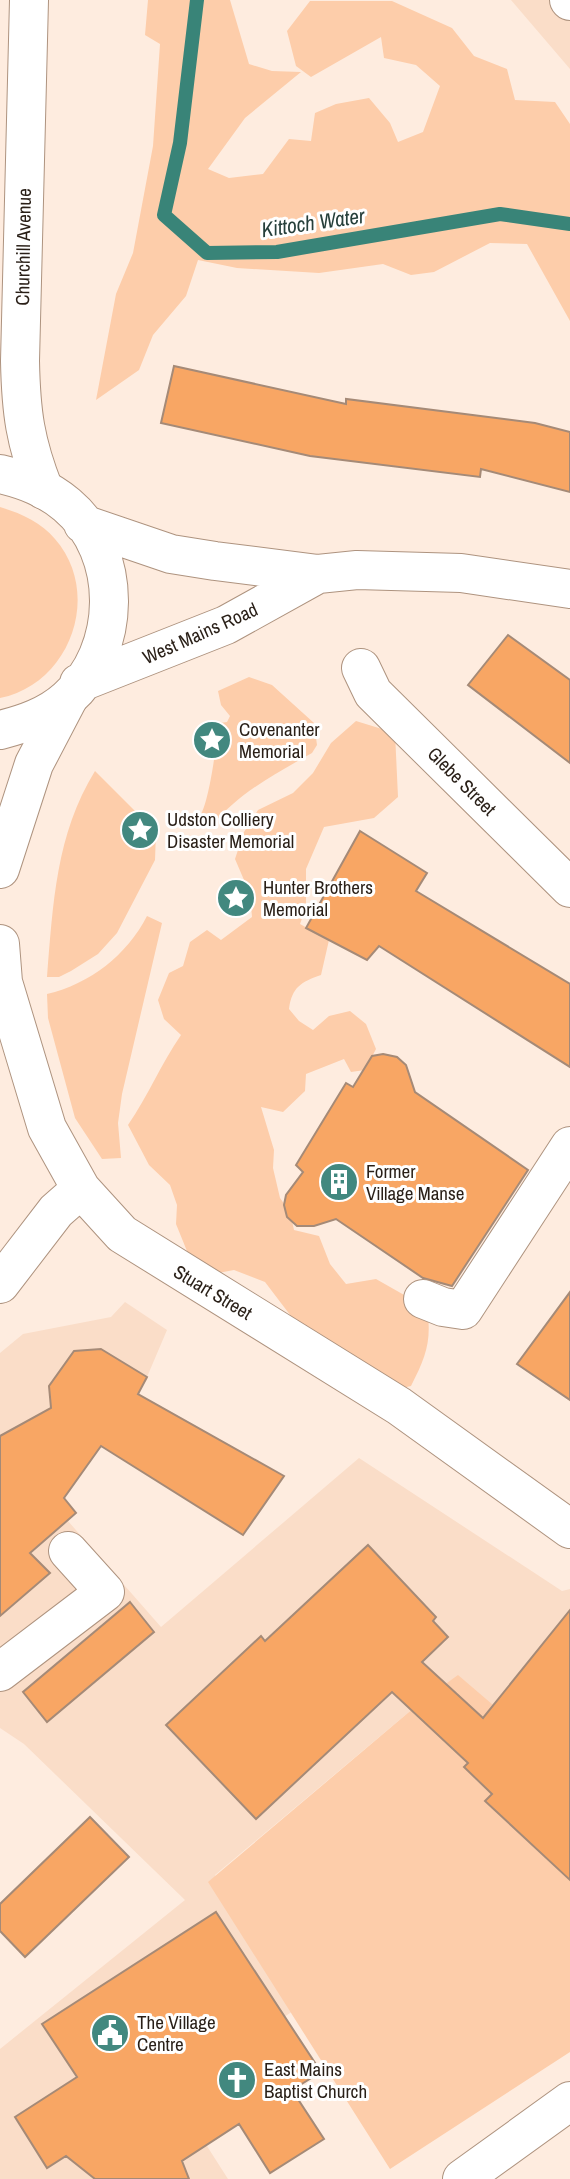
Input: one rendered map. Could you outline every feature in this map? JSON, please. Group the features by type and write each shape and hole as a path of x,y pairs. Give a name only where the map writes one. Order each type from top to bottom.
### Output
{"street":[{"name":"Churchill Avenue","path":"30,0 21,410 28,450 44,490"},
{"path":"0,474 32,482 68,506 95,539 109,580 108,624 94,665 73,691 34,764 0,869"},
{"name":"West Mains Road","path":"83,524 171,554 318,574 357,570 461,573 570,589"},
{"name":"West Mains Road","path":"73,691 226,625 318,574"},
{"name":"Glebe Street","path":"360,668 373,693 570,888"},
{"path":"0,730 31,722 73,691"},
{"name":"Stuart Street","path":"0,944 3,982 47,1129 80,1189 132,1243 399,1406 570,1529"},
{"path":"423,1299 443,1307 463,1310 570,1146"},
{"path":"0,1284 56,1212 80,1189"},
{"path":"0,1672 105,1592 68,1551"},
{"path":"463,2179 570,2101"}],"shaded area":[{"path":"148,0 230,0 249,64 272,71 301,72 245,118 208,169 229,178 263,174 289,139 311,141 315,113 336,104 369,98 390,123 398,142 423,132 440,86 416,65 384,58 381,37 311,77 296,66 287,31 310,1 392,1 452,28 474,56 507,69 515,100 555,102 570,124 570,321 527,244 490,243 434,272 411,275 383,264 319,273 237,268 198,260 186,296 153,335 139,370 96,400 116,294 133,253 153,146 160,44 145,35"},
{"path":"511,0 570,0 570,69"},
{"path":"0,507 30,519 55,539 69,561 76,585 77,610 72,634 61,656 45,675 24,689 0,698"},
{"path":"249,677 272,685 314,723 317,745 312,753 245,794 211,827 194,824 200,817 208,793 220,723 227,722 230,716 221,705 218,691"},
{"path":"356,721 395,733 398,797 374,818 324,827 306,869 306,907 300,924 329,940 321,975 308,980 295,990 289,1009 299,1021 313,1030 329,1016 350,1011 366,1024 376,1049 365,1070 351,1072 344,1059 306,1074 305,1091 283,1112 261,1107 274,1150 273,1168 280,1198 290,1212 294,1230 319,1236 330,1264 346,1284 376,1279 427,1308 428,1340 421,1366 411,1386 393,1390 300,1328 265,1282 234,1270 218,1273 191,1261 176,1224 177,1205 170,1185 149,1165 128,1125 181,1035 164,1019 158,1000 169,973 183,966 190,942 207,930 221,940 252,917 250,894 235,859 244,832 258,810 293,793 313,773 331,743"},
{"path":"95,771 156,832 155,860 117,933 98,954 59,977 47,977 55,896 64,845 82,795"},
{"path":"147,916 162,923 122,1094 118,1123 121,1158 102,1159 75,1118 48,1018 47,994 78,983 106,966 129,943"},
{"path":"125,1302 167,1330 147,1377 112,1441 106,1438 64,1498 76,1513 68,1521 161,1627 359,1458 562,1591 570,1589 570,1771 422,1701 215,1875 293,2011 249,2041 145,2049 228,2179 0,2179 0,2049 185,1900 24,1744 0,1728 0,1353 23,1334 111,1317"},
{"path":"458,1675 570,1771 570,2052 390,2169 208,1882 422,1701"}],"building":[{"path":"174,366 346,404 346,399 535,423 570,432 570,492 481,469 480,477 310,456 161,423"},
{"path":"508,635 570,680 570,763 468,685"},
{"path":"360,831 427,873 416,891 570,984 570,1067 379,946 367,960 306,928"},
{"name":"Former Village Manse","path":"383,1054 397,1057 406,1065 415,1092 528,1170 452,1286 423,1278 336,1219 314,1226 297,1226 287,1217 284,1205 286,1195 303,1172 296,1165 346,1083 353,1087 372,1056"},
{"path":"570,1292 570,1400 517,1364"},
{"path":"101,1349 147,1377 138,1394 284,1476 243,1535 101,1446 64,1498 76,1513 30,1553 50,1573 0,1616 0,1436 51,1408 49,1386 74,1351"},
{"path":"368,1545 436,1617 433,1621 448,1637 422,1662 483,1718 570,1610 570,1880 485,1801 492,1794 464,1767 468,1763 392,1692 256,1819 166,1725 261,1636 265,1641"},
{"path":"130,1602 154,1632 47,1722 23,1692"},
{"path":"90,1817 129,1857 25,1957 0,1931 0,1904"},
{"path":"216,1912 321,2072 292,2090 324,2139 270,2173 239,2124 182,2161 189,2179 95,2179 66,2156 47,2168 15,2117 77,2077 42,2024"}],"waterway":[{"name":"Kittoch Water","path":"197,0 180,143 164,215 207,253 277,252 500,214 570,224"}],"place":[{"name":"Covenanter Memorial","path":"212,740"},
{"name":"Udston Colliery Disaster Memorial","path":"140,830"},
{"name":"Hunter Brothers Memorial","path":"236,898"},
{"name":"Former Village Manse","path":"339,1182"},
{"name":"The Village Centre","path":"110,2033"},
{"name":"East Mains Baptist Church","path":"237,2080"}]}
